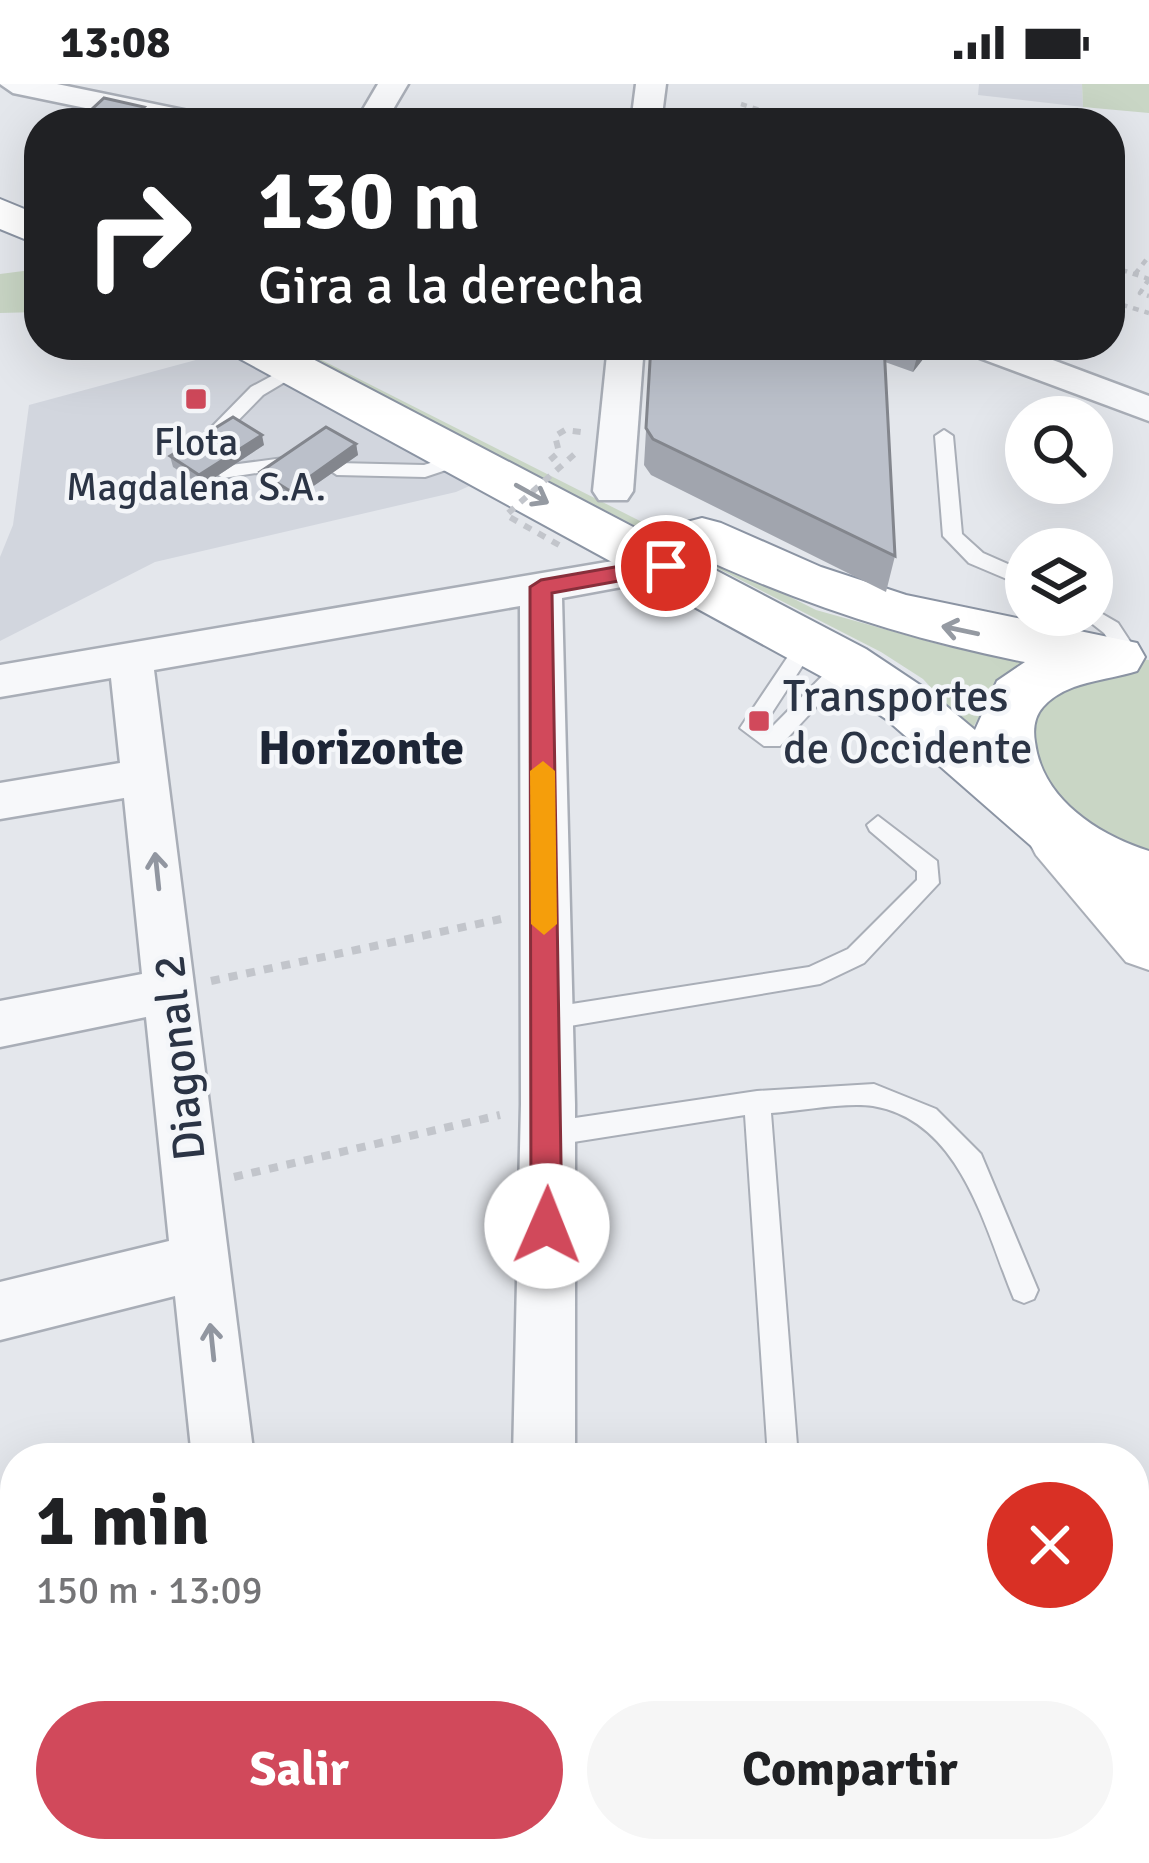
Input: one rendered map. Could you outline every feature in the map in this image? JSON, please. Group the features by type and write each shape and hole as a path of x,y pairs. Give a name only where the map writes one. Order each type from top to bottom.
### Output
{"main road":[{"path":"312,360 465,458 827,653 906,704 1046,827 1097,861 1149,877"},
{"path":"315,360 583,457 781,575 853,601 1015,642 1122,647"},
{"path":"1122,647 1043,676 1013,707 1004,749 1008,772 1046,827 1149,943"}],"street":[{"path":"13,84 175,108"},
{"path":"583,457 620,360"},
{"path":"1020,360 1149,409"},
{"path":"544,1443 548,1119 544,910 550,566"},
{"path":"0,681 131,658 550,566 666,566"},
{"name":"Diagonal 2","path":"131,658 222,1443"},
{"path":"0,801 147,776"},
{"path":"0,1024 171,989"},
{"path":"0,1311 203,1261"}],"lane":[{"path":"203,448 257,391 303,360"},
{"path":"944,436 952,536 976,558 1005,571"},
{"path":"337,469 425,471 465,458"},
{"path":"224,472 291,463"},
{"path":"546,1019 812,977 856,956 928,883 929,868 878,825"},
{"path":"548,1119 874,1095 927,1117 972,1163 1024,1290"},
{"path":"757,1102 782,1443"}],"path":[{"path":"741,104 754,108"},
{"path":"1135,274 1149,256"},
{"path":"1125,271 1149,279 1140,293 1149,296"},
{"path":"550,566 506,515 583,457"},
{"path":"171,989 544,910"},
{"path":"192,1187 548,1119"}],"shaded area":[{"path":"979,84 1082,84 1083,107 978,95"},
{"path":"196,360 268,360 485,479 456,492 155,562 0,641 0,557 13,525 29,405"}],"green space":[{"path":"1082,84 1149,84 1149,113 1083,107"},
{"path":"24,271 24,312 0,313 0,274"},
{"path":"312,360 322,360 816,610 945,646 1026,660 999,682 971,731 923,679 881,652"},
{"path":"1131,658 1149,660 1149,877 1035,816 1026,690"}],"building":[{"path":"104,98 144,107 143,108 93,108"},
{"path":"650,360 885,360 895,556 653,439 646,428"},
{"path":"233,417 262,435 199,475 170,456"},
{"path":"326,427 356,444 290,491 260,472"}],"slow traffic":[{"path":"543,771 544,924"}],"place":[{"name":"Flota Magdalena S.A.","path":"196,399"},
{"name":"Transportes de Occidente","path":"759,721"}],"district":[{"name":"Horizonte","path":"361,747"}],"route":[{"path":"547,1226 541,587 666,566"}]}
